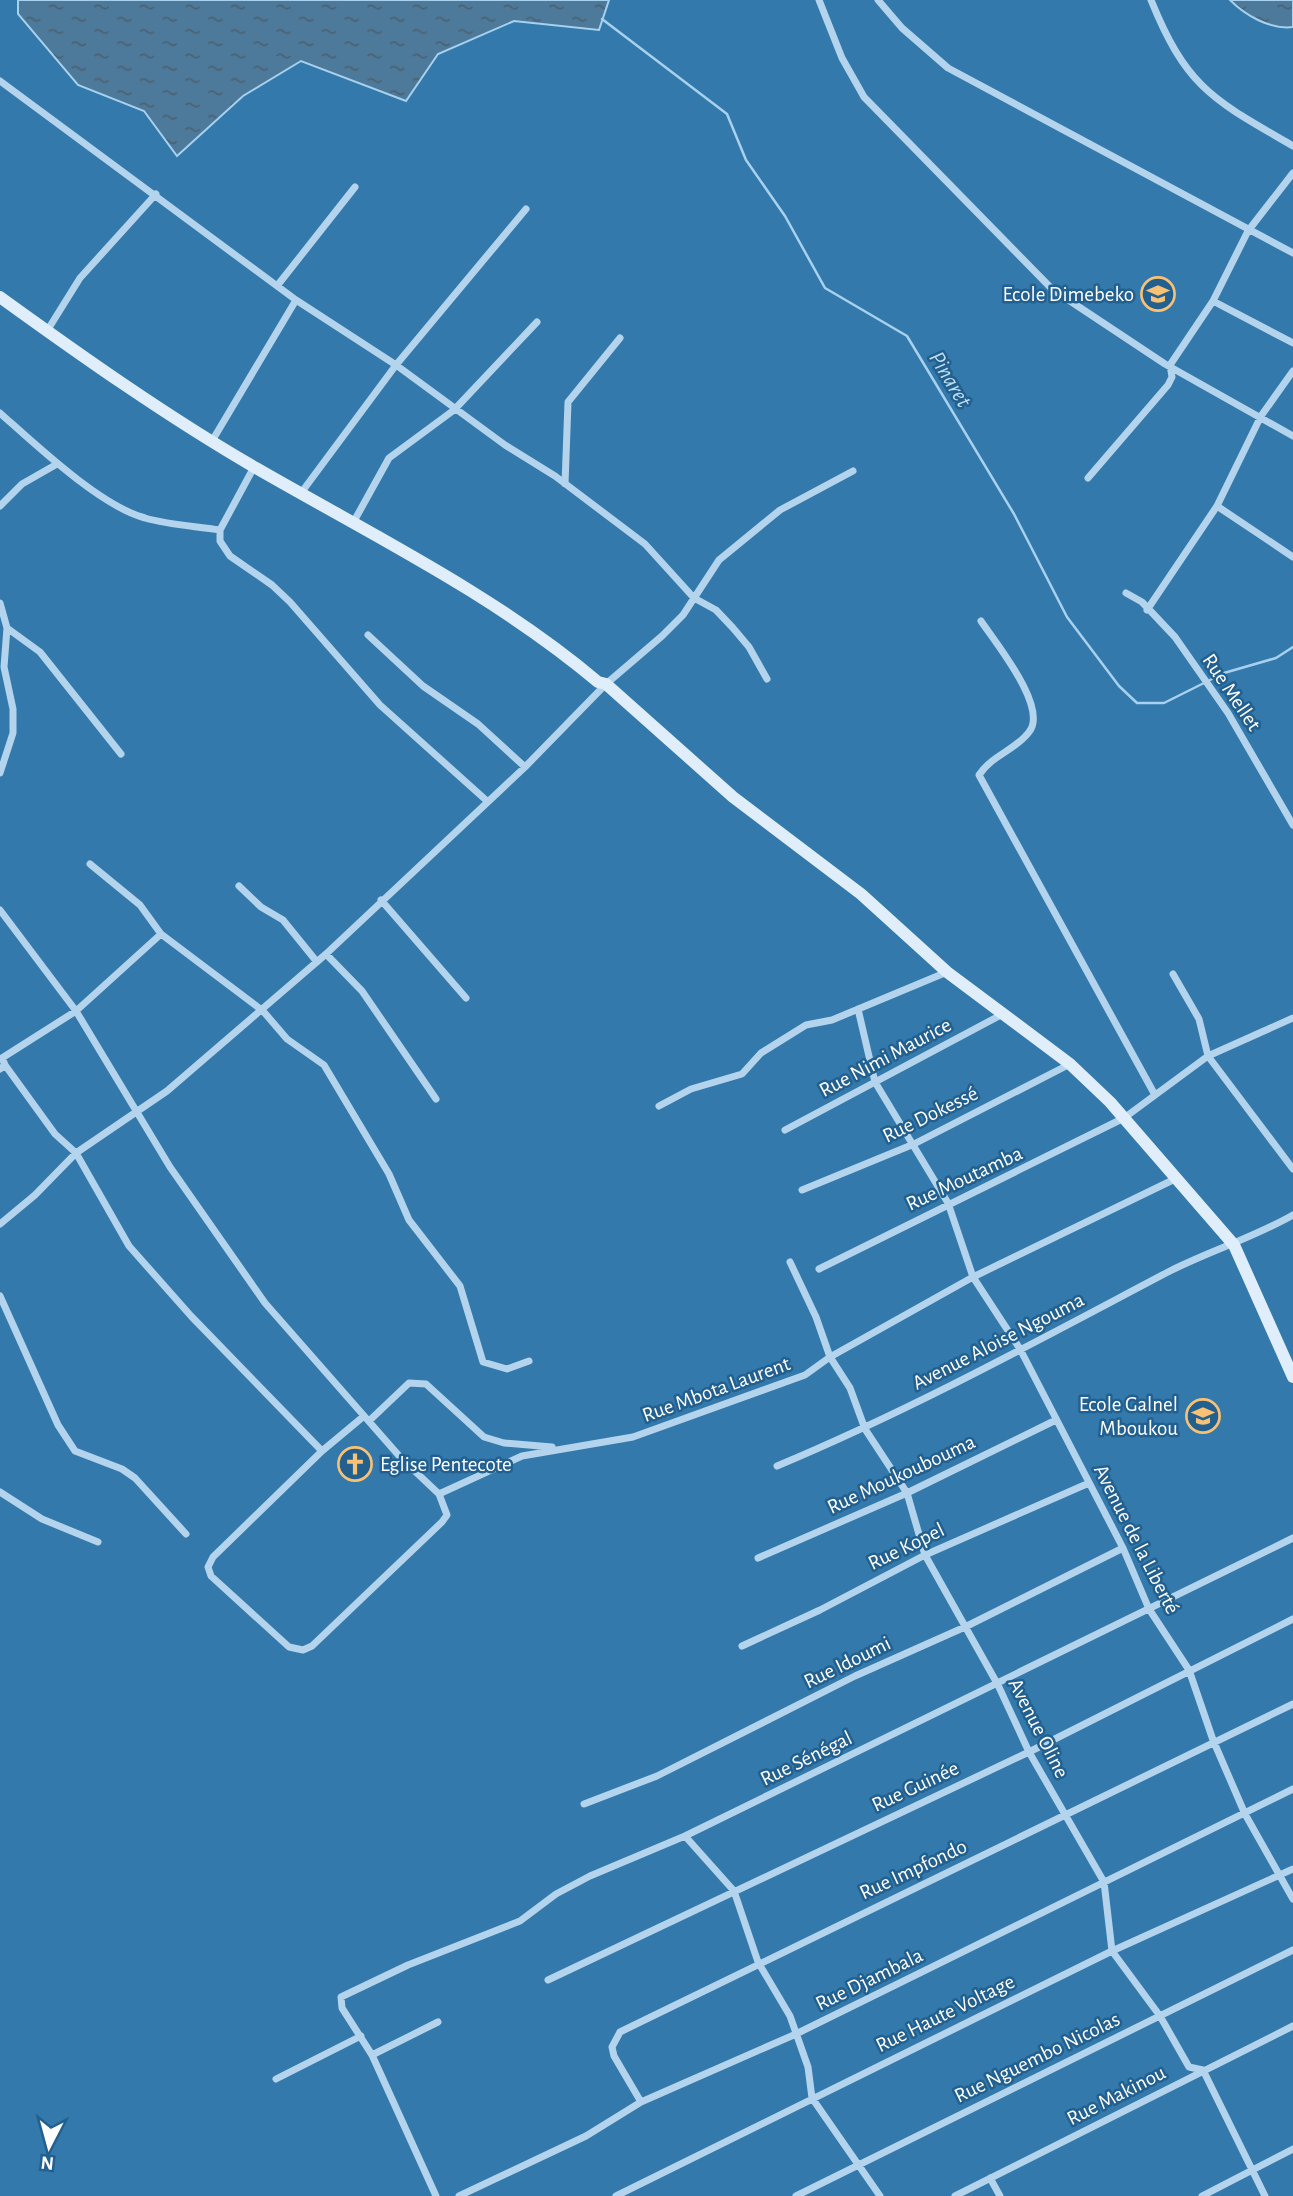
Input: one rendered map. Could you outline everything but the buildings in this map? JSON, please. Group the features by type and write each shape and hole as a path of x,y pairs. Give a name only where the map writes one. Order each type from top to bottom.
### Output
{"main road":[{"path":"0,297 212,441 469,590 553,646 598,682 606,684 733,797 861,894 947,972 1000,1015 1070,1064 1124,1118 1234,1245 1293,1377"}],"street":[{"path":"819,0 842,58 864,97 894,131 1052,289 1171,365 1293,436"},
{"path":"878,0 902,29 948,68 1293,253"},
{"path":"1152,0 1164,33 1200,87 1218,102 1293,146"},
{"path":"0,81 296,300 565,484 645,544 694,598 716,610 733,628 749,647 767,679"},
{"path":"1088,478 1168,385 1172,377 1171,365 1213,301 1248,231 1293,173"},
{"path":"277,286 355,187"},
{"path":"47,331 80,278 156,194"},
{"path":"301,493 396,366 526,209"},
{"path":"212,441 296,300"},
{"path":"1213,301 1293,343"},
{"path":"353,523 388,458 454,410 537,322"},
{"path":"565,484 568,402 620,338"},
{"path":"1147,610 1217,506 1261,416 1293,371"},
{"path":"0,413 57,464 124,510 145,518 220,530"},
{"path":"0,506 22,484 57,464"},
{"path":"254,467 220,530 224,550 290,602 380,705 487,801"},
{"path":"0,1224 36,1195 76,1153 167,1091 326,954 525,767 606,684 662,636 694,598 719,560 780,510 853,471"},
{"path":"1217,506 1293,557"},
{"name":"Rue Mellet","path":"1126,593 1142,602 1175,637 1228,713 1293,825"},
{"path":"0,603 7,628 4,667 13,709 13,733 0,773"},
{"path":"981,621 1028,694 1034,721 1030,732 987,763 979,775 1155,1095"},
{"path":"7,628 40,652 121,754"},
{"path":"368,635 424,686 478,724 525,767"},
{"path":"90,864 140,905 161,934 263,1011 287,1039 324,1065 389,1174 410,1220 460,1286 483,1362 507,1369 529,1361"},
{"path":"239,886 261,907 283,920 317,962"},
{"path":"381,901 466,998"},
{"path":"0,910 76,1011 134,1111 214,1233 265,1303 367,1419 439,1494 447,1515 312,1646 303,1650 289,1647 211,1576 208,1567 213,1557 322,1451 367,1419 409,1383 426,1384 484,1437 504,1443 558,1448"},
{"path":"161,934 76,1011 2,1061 55,1134 76,1153 129,1246 191,1316 322,1451"},
{"path":"326,954 362,990 436,1099"},
{"path":"659,1106 691,1089 742,1074 761,1053 806,1025 858,1010 947,972"},
{"path":"1173,974 1199,1019 1208,1056 1293,1169"},
{"name":"Avenue de la Liberté","path":"858,1010 875,1082 948,1203 973,1277 1020,1349 1123,1548 1149,1609 1189,1670 1213,1740 1245,1814 1293,1899"},
{"name":"Rue Nimi Maurice","path":"785,1130 1000,1015"},
{"name":"Rue Moutamba","path":"819,1269 1124,1118 1208,1056 1293,1018"},
{"name":"Rue Dokessé","path":"802,1190 914,1144 1070,1064"},
{"name":"Rue Mbota Laurent","path":"439,1494 522,1456 633,1437 805,1375 830,1357 973,1277 1178,1178"},
{"name":"Avenue Aloise Ngouma","path":"777,1466 865,1429 1175,1268 1234,1245 1293,1215"},
{"name":"Avenue Oline","path":"790,1262 816,1317 830,1357 850,1388 865,1429 907,1493 925,1555 998,1685 1029,1752 1104,1882 1112,1951 1160,2016 1189,2067 1203,2070 1250,2172 1265,2196"},
{"path":"0,1296 58,1425 75,1451 121,1469 135,1478 186,1534"},
{"name":"Rue Moukoubouma","path":"758,1558 907,1493 1056,1420"},
{"name":"Rue Kopel","path":"742,1646 820,1610 925,1555 1089,1483"},
{"path":"0,1492 42,1519 97,1542"},
{"name":"Rue Sénégal","path":"361,2036 342,2008 341,1997 348,1992 520,1921 556,1894 590,1876 685,1836 998,1685 1293,1538"},
{"name":"Rue Idoumi","path":"584,1804 657,1776 855,1676 965,1627 1123,1548"},
{"name":"Rue Guinée","path":"548,1980 1029,1752 1293,1619"},
{"name":"Rue Impfondo","path":"641,2102 614,2056 615,2037 758,1962 1065,1817 1213,1740 1293,1704"},
{"name":"Rue Djambala","path":"459,2196 586,2136 641,2102 796,2034 1293,1789"},
{"path":"685,1836 734,1891 758,1962 790,2016 808,2067 812,2098 880,2196"},
{"name":"Rue Haute Voltage","path":"616,2196 1112,1951 1293,1869"},
{"name":"Rue Nguembo Nicolas","path":"796,2196 1293,1950"},
{"path":"372,2055 438,2022"},
{"name":"Rue Makinou","path":"955,2196 1293,2026"},
{"path":"276,2079 361,2036 436,2196"},
{"path":"1202,2196 1293,2149"},
{"path":"990,2178 1000,2196"}],"shaded area":[{"path":"0,0 1293,0 1293,2196 0,2196"}],"water":[{"path":"18,0 609,0 599,30 514,21 438,54 406,101 301,61 243,96 177,156 144,111 78,85 18,14"},
{"path":"1230,0 1293,0 1293,27 1267,24 1243,11"}],"waterway":[{"name":"Pinaret","path":"602,19 727,114 746,160 785,216 825,288 907,336 1014,514 1067,617 1119,686 1137,703 1164,703 1224,673 1276,658 1293,647"}],"place":[{"name":"Ecole Dimebeko","path":"1158,294"},
{"name":"Ecole Galnel Mboukou","path":"1203,1416"},
{"name":"Eglise Pentecote","path":"355,1464"}]}
